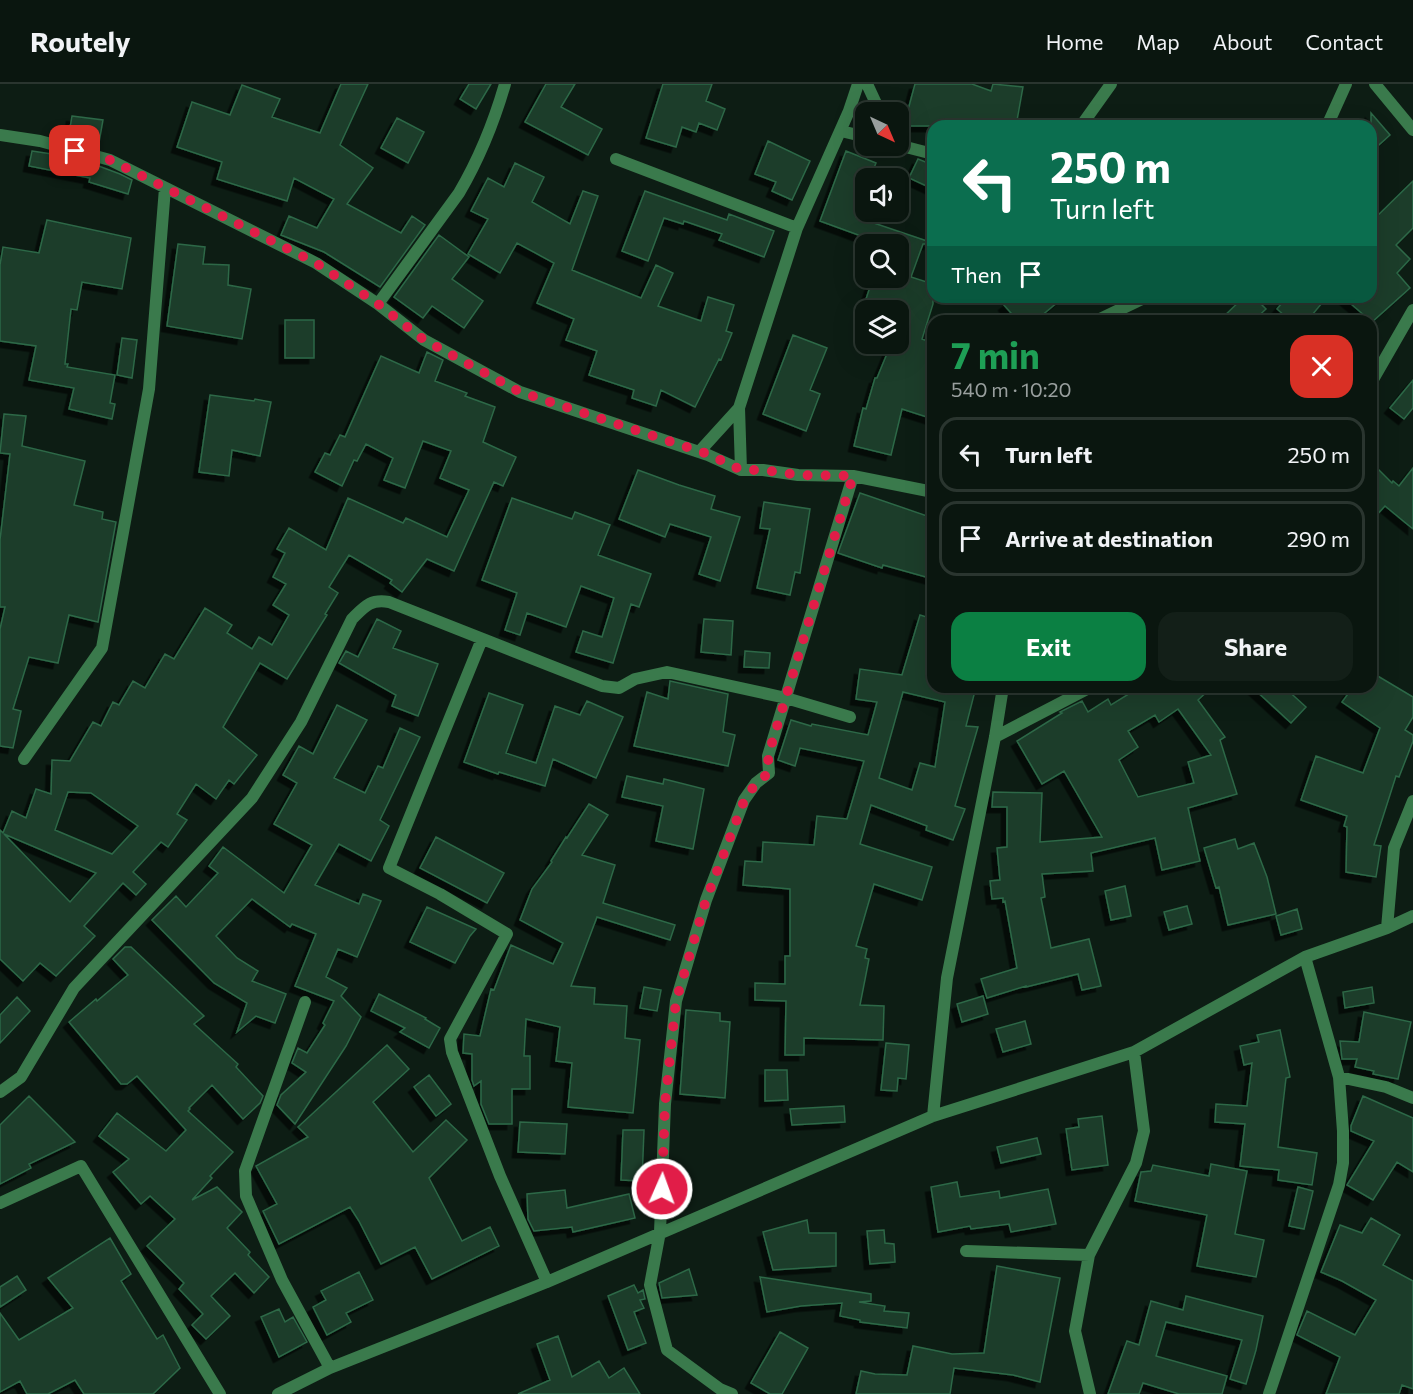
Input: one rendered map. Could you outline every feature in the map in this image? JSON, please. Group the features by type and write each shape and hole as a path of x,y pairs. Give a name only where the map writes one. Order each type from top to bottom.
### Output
{"street":[{"path":"378,304 470,175 505,84"},
{"path":"741,470 739,408 797,228 841,131 858,84"},
{"path":"867,84 875,102"},
{"path":"1085,120 1111,84"},
{"path":"1330,120 1346,84"},
{"path":"1375,84 1413,130"},
{"path":"841,131 855,134"},
{"path":"0,135 40,141 110,160 316,263 378,304 424,340 520,392 699,452 741,470 763,470 798,475 853,476 927,491"},
{"path":"909,148 927,152"},
{"path":"616,159 797,228"},
{"path":"24,759 102,648 149,389 165,188"},
{"path":"1108,315 1134,303"},
{"path":"1377,373 1413,310"},
{"path":"699,452 739,408"},
{"path":"732,1394 720,1389 667,1350 650,1285 660,1232 665,1104 676,1001 706,900 744,801 756,783 769,773 768,756 853,476"},
{"path":"0,1092 21,1077 74,988 252,798 301,722 352,619 365,606 376,600 388,602 602,686 619,688 636,679 667,672 786,698 850,717"},
{"path":"482,639 389,868 440,894 507,934 450,1040 452,1052 500,1176 547,1282"},
{"path":"933,1116 947,978 1002,693"},
{"path":"995,737 1079,693"},
{"path":"1387,928 1394,848 1413,801"},
{"path":"278,1394 330,1368 547,1282 933,1116 1134,1052 1305,957 1387,928 1413,916"},
{"path":"1269,1394 1339,1185 1342,1163 1343,1131 1338,1077 1305,957"},
{"path":"305,1002 245,1171 246,1196 282,1280 330,1368"},
{"path":"1090,1394 1075,1331 1089,1255 1136,1163 1144,1131 1134,1052"},
{"path":"1338,1077 1386,1087 1413,1098"},
{"path":"0,1203 81,1166 220,1394"},
{"path":"966,1251 1089,1255"}],"building":[{"path":"341,84 368,84 340,145 373,168 347,204 401,233 412,216 425,225 380,287 324,252 281,235 289,216 317,228 334,199 294,178 287,201 217,179 222,162 177,147 192,102 230,115 242,85 280,99 272,117 320,133"},
{"path":"469,84 491,84 476,109 460,99"},
{"path":"546,84 575,84 561,107 602,129 588,155 525,122"},
{"path":"663,84 712,84 706,101 725,109 717,130 699,123 696,132 682,127 676,147 646,138"},
{"path":"915,84 972,84 991,91 993,84 1023,87 1017,120 927,120 927,126 909,126 909,106"},
{"path":"1371,113 1390,135 1377,147 1377,120 1371,120"},
{"path":"72,116 103,120 98,148 68,140"},
{"path":"397,118 424,132 408,163 381,148"},
{"path":"768,141 810,161 792,200 772,191 776,182 755,174"},
{"path":"32,151 65,156 120,174 132,180 128,194 89,182 90,178 29,166"},
{"path":"846,151 876,163 874,168 855,168 855,222 871,222 906,234 856,234 820,221"},
{"path":"918,159 927,163 927,186 909,178"},
{"path":"515,163 544,177 532,202 570,224 583,191 598,196 572,270 641,298 656,265 673,273 658,306 701,321 708,297 734,305 726,331 732,333 721,360 719,359 695,407 661,390 656,406 632,398 634,390 589,375 597,351 566,340 574,319 537,303 554,263 517,243 500,273 468,254 488,219 471,211 488,178 504,187"},
{"path":"1413,181 1413,228 1396,245 1410,259 1397,273 1410,288 1377,318 1377,315 1364,315 1350,303 1377,303 1377,216"},
{"path":"645,191 727,220 729,214 774,231 764,257 719,240 722,234 684,221 683,224 664,218 648,261 622,251"},
{"path":"47,220 131,238 122,289 82,282 77,310 71,309 65,364 68,364 67,367 115,375 110,403 115,404 112,419 69,409 74,388 29,380 36,346 0,341 0,265 3,247 39,253"},
{"path":"439,235 469,257 452,279 483,301 464,328 432,306 423,318 394,297"},
{"path":"909,235 927,241 927,244 923,244 911,277 927,282 927,303 933,303 930,315 927,315 922,339 927,341 927,417 902,409 891,455 854,446 863,408 866,409 875,378 887,354 909,354 909,300 866,300 870,288 909,288"},
{"path":"178,244 205,247 203,264 229,265 228,285 251,289 242,339 167,326"},
{"path":"1006,303 1057,303 1042,315 1013,315 1004,305"},
{"path":"1238,303 1260,303 1266,309 1260,315 1225,315"},
{"path":"1282,303 1322,303 1312,315 1284,315 1277,309"},
{"path":"285,320 314,320 314,358 285,358"},
{"path":"793,335 827,348 810,390 820,394 806,431 763,414"},
{"path":"122,338 137,340 132,378 117,375"},
{"path":"427,352 443,360 435,381 467,393 465,396 495,407 483,442 516,457 503,486 494,482 454,571 427,559 402,592 390,583 392,580 349,555 329,587 338,593 325,614 327,615 287,679 260,663 223,727 257,755 234,784 229,780 216,799 196,784 177,814 187,820 168,847 161,842 133,872 146,884 136,895 123,883 84,926 95,936 56,976 40,963 23,981 0,959 0,830 3,833 12,811 26,818 36,789 51,794 52,760 70,761 93,722 101,726 113,702 119,705 133,681 145,688 165,654 174,659 205,608 232,625 227,633 252,649 259,637 272,645 289,615 273,605 286,584 273,577 285,553 277,549 289,528 326,550 348,498 403,523 406,518 447,537 469,490 440,478 451,451 423,441 405,488 384,480 393,458 366,444 357,461 354,460 342,486 315,472 325,453 330,455 340,435 345,437 381,356 419,373","holes":["68,792 91,793 138,826 112,854 55,830","4,834 96,873 70,902"]},
{"path":"1413,380 1413,408 1404,419 1390,408"},
{"path":"210,395 271,402 260,456 232,450 229,476 199,472"},
{"path":"4,414 26,416 22,446 85,461 74,505 103,512 102,519 116,522 98,622 69,615 58,663 29,657 13,709 21,711 13,748 0,746 0,629 5,607 0,607 0,540 10,454 0,453"},
{"path":"1377,468 1392,483 1393,481 1399,486 1413,468 1413,529 1385,506 1377,515"},
{"path":"638,470 715,496 711,509 740,517 720,581 699,574 711,537 670,524 665,537 619,519"},
{"path":"860,493 927,516 927,577 883,565 882,568 838,553"},
{"path":"512,498 572,519 575,512 610,525 598,555 651,574 639,607 631,604 613,663 576,652 583,631 602,637 614,598 581,586 566,627 527,613 520,635 505,630 517,593 482,580"},
{"path":"764,502 810,509 800,573 795,572 790,595 757,588 770,529 760,528"},
{"path":"920,615 927,617 927,693 974,693 966,726 978,727 955,806 965,809 953,840 926,830 927,826 871,805 860,844 932,867 922,900 874,884 856,946 867,949 865,958 869,959 860,1005 884,1006 883,1040 804,1038 804,1055 785,1055 786,1001 755,1000 755,983 785,984 785,956 790,956 790,889 743,885 745,861 762,862 763,842 814,845 817,816 847,819 864,761 800,748 795,766 778,760 791,720 811,726 812,724 868,735 877,702 856,699 860,669 902,675","holes":["903,692 945,702 935,767 920,763 912,790 879,778"]},
{"path":"377,619 401,631 393,648 438,664 418,716 392,706 396,695 339,663 346,651 358,657"},
{"path":"704,619 733,621 731,655 701,652"},
{"path":"745,651 770,653 769,668 744,667"},
{"path":"1377,676 1413,697 1413,717 1405,730 1413,735 1413,741 1399,777 1396,776 1374,845 1381,846 1376,877 1346,872 1347,827 1344,826 1347,816 1301,800 1316,756 1363,773 1380,728 1342,702 1349,693 1377,693"},
{"path":"670,681 728,694 723,732 735,735 728,766 634,746 647,692 668,699"},
{"path":"489,693 523,705 506,753 536,763 555,706 580,715 587,701 623,717 596,778 553,759 545,786 499,772 498,774 464,762"},
{"path":"1130,693 1206,693 1198,700 1225,737 1220,740 1237,794 1188,808 1200,861 1162,870 1155,838 1091,853 1093,871 1042,874 1045,897 1041,898 1051,948 1089,939 1101,986 1082,990 1078,974 987,998 981,979 1017,968 1005,901 1003,902 1003,898 992,899 990,881 1000,880 997,848 1007,847 1007,807 992,807 993,792 1042,793 1040,842 1102,837 1064,771 1042,784 1017,741 1062,713 1060,712 1082,701 1088,712 1108,699 1111,705","holes":["1178,709 1211,755 1188,762 1194,783 1138,797 1119,760 1138,747 1128,731 1155,715 1159,722"]},
{"path":"1258,693 1291,693 1306,707 1291,723"},
{"path":"337,705 367,720 334,778 365,793 378,766 383,768 400,728 420,737 380,820 389,826 371,861 339,844 315,885 359,904 363,894 381,901 357,957 338,949 326,977 347,988 341,996 361,1017 346,1046 295,1124 277,1105 281,1095 306,1072 292,1063 298,1048 307,1053 325,1025 323,1023 334,1001 295,986 316,934 292,924 290,927 252,899 216,936 237,958 258,971 252,981 286,994 275,1023 256,1016 237,1032 247,1003 214,983 152,920 176,896 186,907 218,873 209,866 223,847 284,893 312,845 274,824 297,783 283,775 299,746 313,754"},
{"path":"627,776 663,784 664,779 704,789 693,849 656,841 663,806 622,797"},
{"path":"589,804 608,815 582,855 615,865 603,903 675,925 670,940 597,917 571,986 595,988 594,1004 627,1006 625,1038 640,1040 633,1113 568,1107 572,1063 556,1061 560,1027 526,1019 524,1056 530,1056 530,1089 512,1089 512,1124 489,1124 481,1104 481,1081 474,1086 472,1080 472,1054 463,1053 464,1034 480,1036 491,989 494,990 511,945 553,964 563,943 520,920 532,889"},
{"path":"436,837 504,873 487,903 420,868"},
{"path":"1235,839 1238,849 1254,843 1267,877 1276,914 1228,925 1219,887 1216,888 1204,848"},
{"path":"1125,886 1131,916 1111,920 1105,891"},
{"path":"1187,906 1192,924 1169,930 1164,912"},
{"path":"427,907 476,929 455,963 410,942"},
{"path":"1297,909 1302,929 1281,935 1276,916"},
{"path":"125,947 131,947 204,1016 194,1024 238,1064 236,1067 263,1096 260,1103 243,1119 212,1085 188,1111 233,1152 210,1176 212,1178 192,1200 217,1187 242,1212 227,1228 250,1252 248,1255 269,1277 254,1293 235,1273 211,1296 230,1316 206,1339 192,1325 203,1314 179,1289 184,1283 147,1246 175,1219 150,1196 141,1204 113,1172 129,1159 99,1136 117,1113 166,1151 186,1130 137,1076 127,1084 121,1084 69,1022 128,975 113,959"},
{"path":"644,987 661,990 657,1011 640,1008"},
{"path":"1372,987 1374,1003 1345,1008 1343,992"},
{"path":"379,994 426,1018 440,1028 429,1048 400,1032 405,1028 371,1011"},
{"path":"983,996 988,1014 962,1022 957,1004"},
{"path":"17,997 30,1011 0,1043 0,1015"},
{"path":"686,1010 720,1013 720,1021 730,1022 725,1098 680,1094"},
{"path":"1364,1012 1411,1022 1398,1079 1373,1074 1374,1071 1355,1067 1357,1059 1342,1059 1340,1041 1359,1042"},
{"path":"1025,1021 1031,1044 1003,1052 996,1029"},
{"path":"1280,1030 1290,1077 1286,1078 1278,1147 1317,1153 1312,1185 1278,1180 1279,1170 1240,1166 1245,1124 1215,1122 1216,1104 1247,1106 1252,1063 1244,1065 1240,1046 1259,1042 1257,1035"},
{"path":"886,1043 909,1045 906,1079 898,1078 897,1091 881,1090"},
{"path":"387,1045 409,1069 373,1102 413,1152 446,1120 467,1140 429,1178 462,1241 490,1227 499,1246 432,1279 415,1247 381,1264 350,1207 279,1244 263,1211 277,1204 256,1166 308,1137 298,1127"},
{"path":"765,1070 787,1070 788,1100 765,1101"},
{"path":"429,1075 451,1104 436,1116 414,1087"},
{"path":"29,1096 75,1142 29,1164 31,1168 0,1184 0,1125"},
{"path":"1363,1096 1413,1118 1413,1172 1397,1162 1373,1200 1347,1185 1374,1141 1351,1131"},
{"path":"844,1106 845,1122 792,1125 790,1109"},
{"path":"1102,1116 1108,1165 1072,1170 1066,1129 1079,1127 1078,1119"},
{"path":"520,1122 567,1124 565,1154 518,1152"},
{"path":"623,1130 644,1130 642,1181 621,1180"},
{"path":"1037,1138 1041,1154 1001,1163 997,1147"},
{"path":"1211,1164 1247,1171 1235,1234 1264,1240 1256,1277 1197,1266 1207,1215 1135,1201 1141,1172 1151,1171 1153,1165 1209,1176"},
{"path":"957,1182 960,1197 999,1191 1000,1198 1048,1189 1056,1224 1011,1232 1009,1224 971,1229 970,1226 938,1232 931,1187"},
{"path":"1298,1187 1313,1191 1304,1229 1289,1226"},
{"path":"565,1190 567,1208 629,1194 635,1218 573,1232 572,1227 534,1231 528,1219 527,1194"},
{"path":"1371,1218 1400,1235 1383,1265 1413,1281 1413,1389 1402,1385 1399,1394 1326,1394 1340,1357 1297,1335 1307,1311 1355,1335 1376,1300 1321,1272 1340,1225 1362,1233"},
{"path":"807,1220 809,1233 836,1233 836,1266 773,1270 763,1232"},
{"path":"884,1230 885,1243 894,1244 895,1262 870,1264 867,1231"},
{"path":"110,1238 131,1274 121,1281 157,1339 163,1335 180,1368 153,1394 84,1394 75,1380 48,1394 27,1394 20,1381 0,1392 0,1313 19,1340 73,1308 48,1278"},
{"path":"997,1266 1060,1278 1040,1382 1013,1375 954,1368 950,1394 856,1394 861,1371 907,1375 913,1346 952,1354 984,1353"},
{"path":"689,1269 697,1295 662,1298 659,1283"},
{"path":"359,1272 373,1300 346,1313 351,1322 327,1335 313,1307 326,1300 321,1291"},
{"path":"17,1276 26,1290 0,1307 0,1287"},
{"path":"760,1277 871,1294 871,1301 859,1302 885,1306 884,1311 909,1313 907,1328 860,1322 860,1320 840,1316 842,1303 801,1306 767,1312"},
{"path":"634,1285 638,1293 643,1290 645,1299 640,1300 644,1308 634,1312 646,1343 628,1350 608,1296"},
{"path":"1186,1296 1263,1316 1246,1384 1230,1379 1242,1340 1166,1322 1156,1356 1227,1376 1222,1394 1179,1394 1143,1383 1139,1394 1108,1394 1127,1341 1139,1345 1151,1301 1183,1310"},
{"path":"279,1309 285,1322 293,1317 307,1342 279,1357 261,1317"},
{"path":"780,1332 808,1348 782,1394 770,1394 751,1383"},
{"path":"558,1336 572,1377 599,1361 609,1378 624,1368 640,1394 518,1394 550,1380 537,1344"}],"route":[{"path":"75,151 110,160 316,263 378,304 424,340 520,392 708,454 741,470 763,470 798,475 853,476 768,756 769,773 756,783 744,801 706,900 676,1001 665,1104 662,1189"}]}
